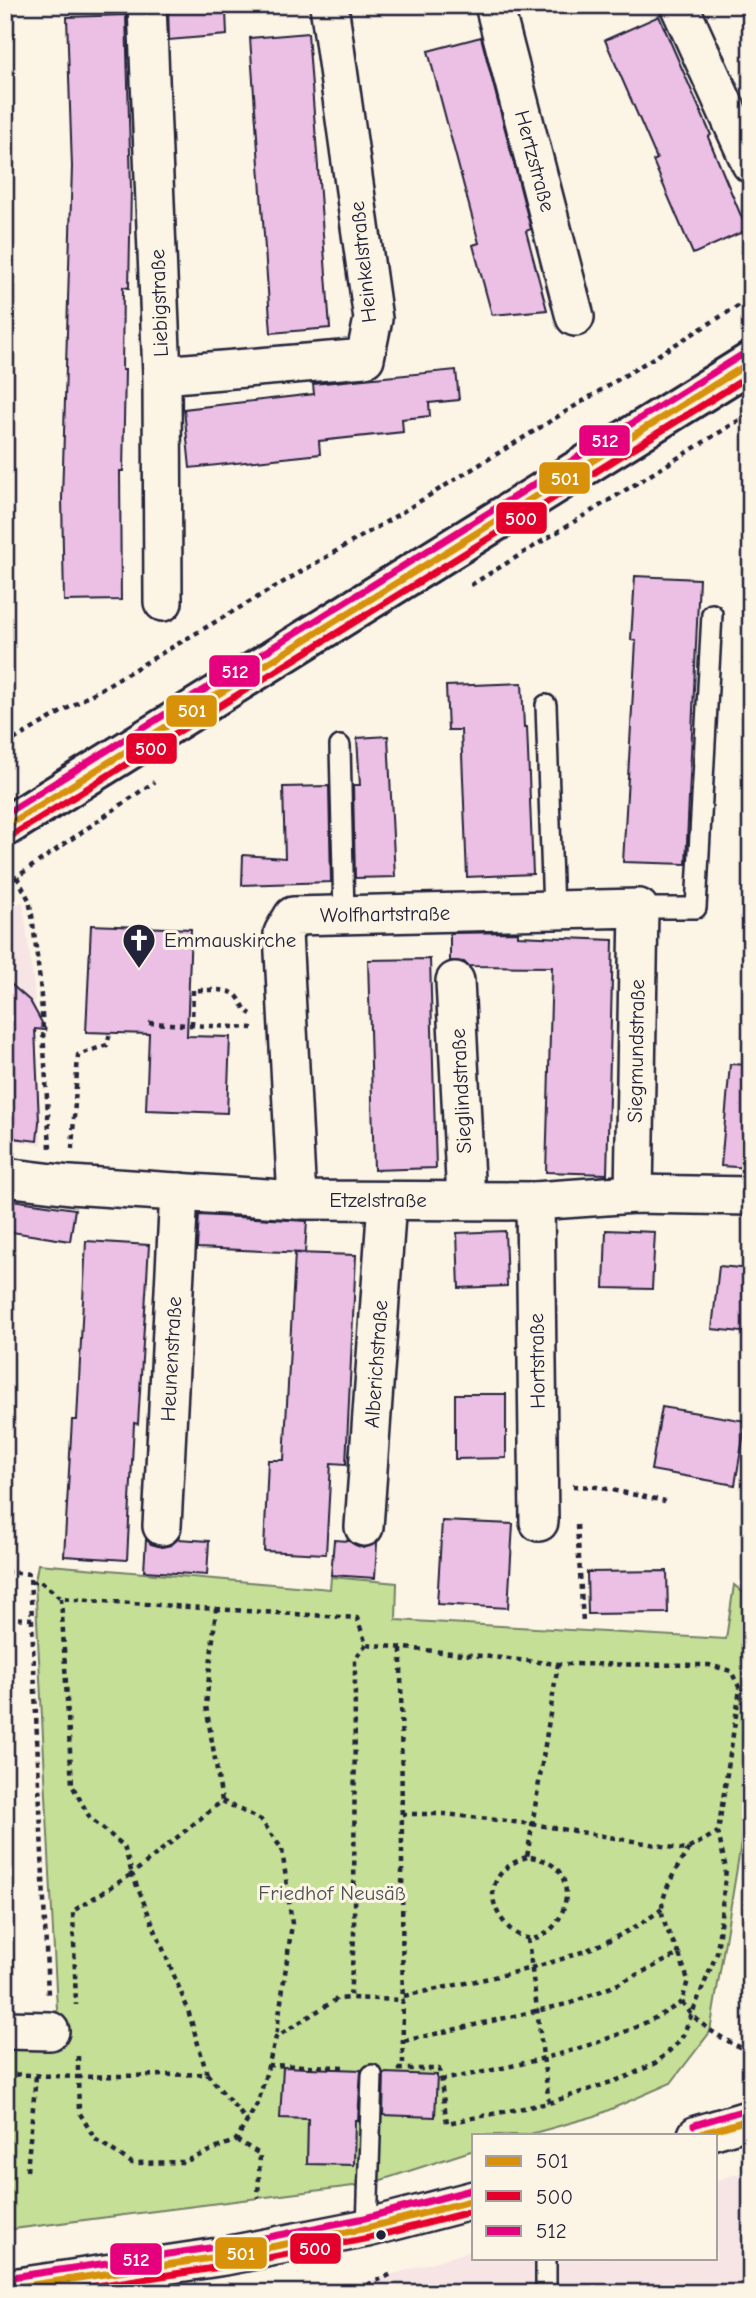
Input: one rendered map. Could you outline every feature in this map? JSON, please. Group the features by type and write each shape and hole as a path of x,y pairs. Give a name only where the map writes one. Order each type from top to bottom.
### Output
{"street":[{"name":"Liebigstraße","path":"147,5 162,375 163,602"},
{"name":"Heinkelstraße","path":"162,375 365,358 373,319 330,5"},
{"name":"Hertzstraße","path":"494,5 575,317"},
{"path":"679,5 751,164"},
{"path":"5,827 751,362"},
{"name":"Wolfhartstraße","path":"297,1200 274,1023 283,933 293,916 639,908"},
{"name":"Siegmundstraße","path":"634,1194 639,908"},
{"name":"Sieglindstraße","path":"455,981 466,1200"},
{"name":"Etzelstraße","path":"5,1177 61,1184 297,1200 535,1201 634,1194 751,1196"},
{"name":"Heunenstraße","path":"162,1526 179,1192"},
{"name":"Alberichstraße","path":"364,1527 387,1201"},
{"name":"Hortstraße","path":"535,1201 539,1522"},
{"path":"5,2030 68,2029"},
{"path":"700,2134 751,2119"},
{"path":"5,2289 225,2256 367,2228 472,2201"}],"lane":[{"name":"Wolfhartstraße","path":"639,908 696,908 712,614"},
{"path":"546,705 553,911"},
{"path":"340,746 344,914"},
{"path":"364,2071 367,2228"},
{"path":"545,2260 546,2293"}],"path":[{"path":"5,745 386,522 751,298"},
{"path":"466,588 751,413"},
{"path":"5,885 164,775"},
{"path":"18,877 29,900 37,955 61,1184"},
{"path":"192,1025 193,990 230,991 237,995 244,1009 274,1023"},
{"path":"149,1023 274,1023"},
{"path":"61,1184 78,1055 107,1045 110,1032"},
{"path":"539,1484 597,1486 665,1501"},
{"path":"539,1522 577,1521 583,1622"},
{"path":"5,1572 30,1574 68,2029 78,2077 79,2112 95,2139 132,2163 184,2162 236,2140 258,2103 276,2037 292,1924 282,1849 261,1820 222,1801"},
{"path":"31,1582 40,1581 61,1598 357,1618 366,1644"},
{"path":"61,1598 72,1784 90,1818 124,1846 132,1874 187,2007 206,2074 247,2121"},
{"path":"216,1609 206,1706 222,1801"},
{"path":"8,1618 33,1619"},
{"path":"366,1644 558,1664 709,1665 731,1671 740,1689 718,1832 726,1869 717,1953 681,2040 656,2063 626,2077 549,2103 447,2123 439,2069 391,2068"},
{"path":"350,1998 354,1937 355,1659 366,1644"},
{"path":"401,1649 404,2069"},
{"path":"527,1857 558,1664"},
{"path":"68,2029 73,1911 132,1874 222,1801"},
{"path":"402,1814 445,1814 532,1824 686,1850 718,1832"},
{"path":"441,2080 542,2058 592,2043 651,2020 682,2002 688,1980 662,1909 673,1875 690,1847"},
{"path":"527,1857 538,1857 558,1871 565,1884 567,1896 562,1916 556,1924 540,1937 528,1939 506,1926 497,1913 492,1897 496,1878 506,1866 527,1857"},
{"path":"276,2037 337,1999 404,1998 531,1969 558,1961 638,1926 662,1909"},
{"path":"528,1939 549,2103"},
{"path":"404,2041 571,2003 616,1985 679,1954"},
{"path":"682,2002 692,2016 710,2032 751,2053"},
{"path":"268,2065 364,2071"},
{"path":"5,2074 78,2077 206,2074"},
{"path":"27,2171 36,2076"},
{"path":"236,2140 260,2154 258,2198"},
{"path":"349,2293 391,2274"}],"shaded area":[{"path":"23,901 34,988 42,1145 5,1141 5,912"},
{"path":"751,2170 751,2293 329,2293 472,2251 472,2260 718,2260 718,2179"}],"green space":[{"name":"Friedhof Neusäß","path":"38,1564 330,1589 331,1577 397,1583 396,1620 726,1639 734,1585 751,1599 751,1783 710,2032 671,2083 595,2116 531,2134 472,2134 472,2151 369,2184 5,2230 5,2046 59,2048 35,1581"}],"building":[{"path":"201,5 201,12 226,11 227,35 169,40 168,6"},
{"path":"126,15 131,188 129,288 123,287 122,370 125,370 123,471 120,471 121,600 64,601 62,499 72,167 67,17"},
{"path":"659,16 711,135 708,137 747,230 693,254 653,161 657,159 605,40"},
{"path":"308,33 330,328 271,333 250,38"},
{"path":"481,37 531,229 526,231 547,310 492,315 473,245 479,243 428,51"},
{"path":"456,370 459,400 429,403 430,416 402,419 403,432 319,441 320,454 190,468 184,409 314,394 313,384"},
{"path":"635,576 699,579 686,864 623,862 636,641 631,640"},
{"path":"522,683 524,727 527,727 533,874 467,877 461,730 448,730 446,686"},
{"path":"388,736 395,877 355,878 353,785 360,785 357,738"},
{"path":"329,786 331,882 242,885 243,855 285,858 283,787"},
{"path":"91,925 191,929 187,1036 230,1037 227,1113 146,1110 149,1034 86,1032"},
{"path":"518,932 518,936 613,940 607,1174 546,1172 552,967 468,966 464,962 450,961 450,933"},
{"path":"430,959 436,1168 374,1170 368,960"},
{"path":"5,979 30,1001 46,1030 35,1029 39,1122 37,1141 5,1137"},
{"path":"730,1064 751,1065 751,1168 721,1166"},
{"path":"5,1199 75,1209 70,1241 5,1231"},
{"path":"199,1215 307,1221 305,1253 197,1248"},
{"path":"606,1230 655,1232 652,1289 604,1288"},
{"path":"505,1231 507,1286 459,1288 457,1233"},
{"path":"86,1241 149,1245 138,1424 134,1423 127,1560 64,1556 72,1420 77,1420"},
{"path":"295,1253 356,1255 346,1464 331,1463 326,1554 264,1551 268,1460 284,1460"},
{"path":"719,1266 751,1269 751,1333 712,1329"},
{"path":"455,1394 506,1394 506,1458 455,1459"},
{"path":"662,1407 746,1421 735,1485 651,1470"},
{"path":"442,1521 513,1524 508,1608 437,1604"},
{"path":"146,1539 151,1544 162,1547 171,1545 178,1539 209,1541 207,1575 144,1571"},
{"path":"334,1540 349,1541 363,1548 377,1543 375,1578 331,1575"},
{"path":"667,1571 668,1613 588,1614 587,1572"},
{"path":"283,2067 361,2070 358,2120 355,2120 354,2165 307,2164 308,2119 280,2118"},
{"path":"384,2073 437,2075 435,2117 383,2115"}],"transit line":[{"name":"512","path":"5,814 745,353"},
{"name":"501","path":"5,827 751,362"},
{"name":"500","path":"11,836 751,375"},
{"name":"512","path":"694,2125 748,2109"},
{"name":"501","path":"700,2134 751,2119"},
{"name":"512","path":"5,2278 223,2246 365,2218 471,2190"},
{"name":"501","path":"5,2289 225,2256 367,2228 472,2201"},
{"name":"500","path":"51,2293 227,2266 369,2238 472,2212"}],"place":[{"name":"Emmauskirche","path":"139,970"}]}
